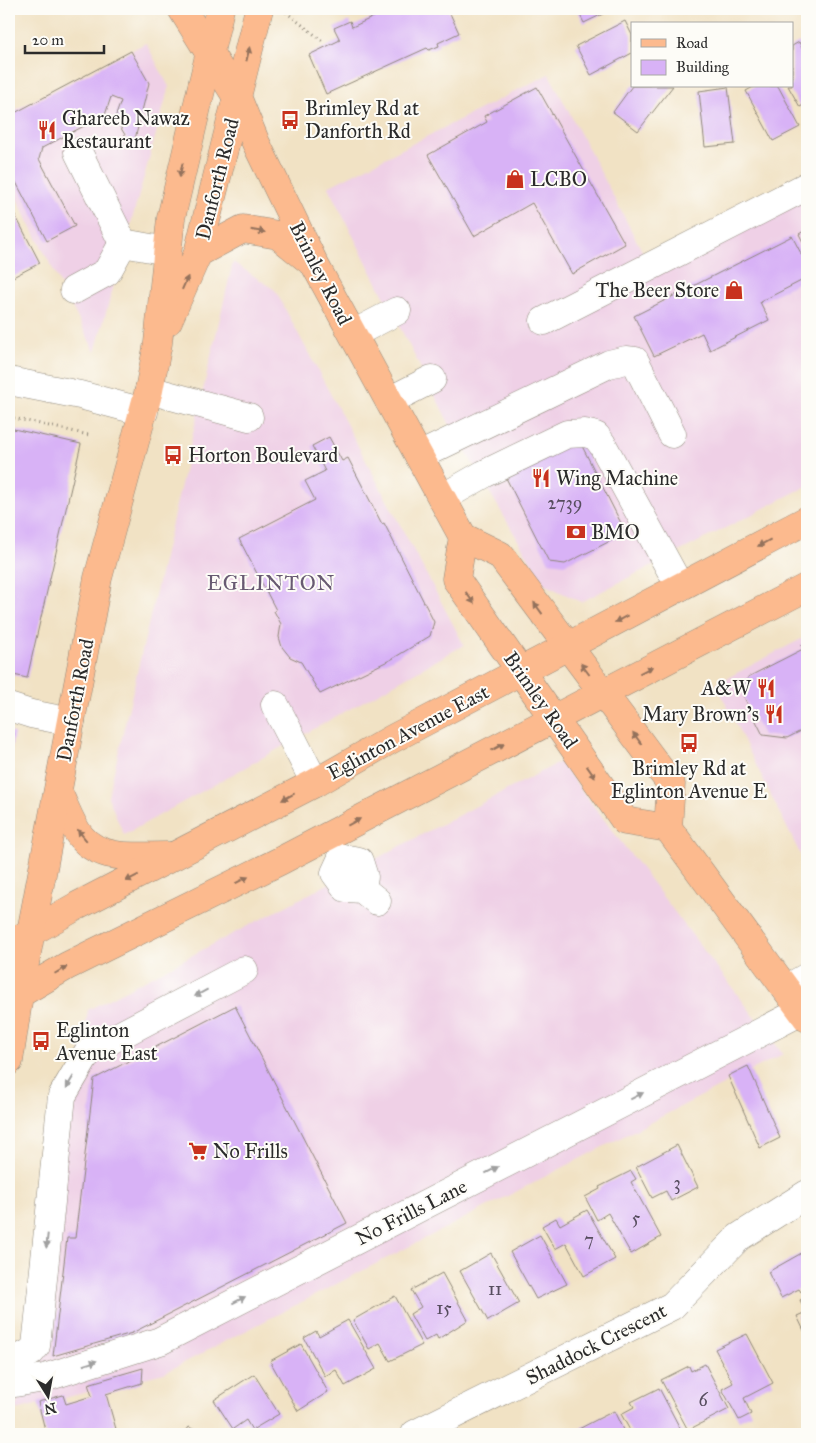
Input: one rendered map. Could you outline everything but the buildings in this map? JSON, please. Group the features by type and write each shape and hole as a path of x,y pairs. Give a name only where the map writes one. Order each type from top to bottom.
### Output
{"main road":[{"name":"Brimley Road","path":"182,9 238,99 256,143 316,267 463,537 456,579 625,820 668,828"},
{"name":"Danforth Road","path":"9,1061 20,938 58,792 98,578 147,401 158,343 171,218 220,9"},
{"name":"Danforth Road","path":"158,343 198,252 260,9"},
{"path":"198,252 243,229 278,235 316,267"},
{"name":"Eglinton Avenue East","path":"20,938 77,906 315,783 520,671 807,520"},
{"path":"463,537 500,556 671,784 668,828 797,983 805,1015"},
{"path":"14,997 67,966 336,846 553,717 807,587"},
{"path":"58,792 80,836 99,852 110,855 176,856"}],"street":[{"path":"78,152 123,243"},
{"path":"544,321 807,186"},
{"path":"123,243 167,251"},
{"path":"74,290 107,272 123,243"},
{"path":"353,334 397,311"},
{"path":"419,456 609,364 626,360 635,361 672,434"},
{"path":"389,401 432,379"},
{"path":"9,381 80,395 147,401 249,417"},
{"path":"442,498 484,474 568,434 585,432 596,436 680,587"},
{"path":"275,705 315,783"},
{"path":"9,707 31,714 71,722"},
{"path":"336,846 359,861 369,895"},
{"path":"9,1364 31,1352 36,1346 62,1096 88,1052 244,970"},
{"name":"No Frills Lane","path":"9,1384 44,1378 160,1341 805,1015"},
{"name":"Shaddock Crescent","path":"415,1434 672,1306 739,1237 807,1194"}],"path":[{"path":"282,9 325,43"},
{"path":"9,417 89,435"}],"shaded area":[{"path":"146,43 169,87 95,352 9,183 9,113"},
{"path":"549,74 651,268 807,187 807,486 581,602 544,584 450,425 328,187"},
{"path":"233,262 275,290 464,645 124,835 108,797"},
{"path":"807,636 807,868 716,684"},
{"path":"560,762 783,1054 164,1373 16,1410 88,1010"}],"place":[{"name":"Brimley Rd at Danforth Rd","path":"290,120"},
{"name":"Ghareeb Nawaz Restaurant","path":"47,130"},
{"name":"LCBO","path":"515,179"},
{"name":"The Beer Store","path":"734,290"},
{"name":"Horton Boulevard","path":"173,455"},
{"name":"Wing Machine","path":"541,478"},
{"name":"BMO","path":"576,532"},
{"name":"A&W","path":"766,688"},
{"name":"Mary Brown's","path":"774,714"},
{"name":"Brimley Rd at Eglinton Avenue E","path":"689,743"},
{"name":"Eglinton Avenue East","path":"41,1041"},
{"name":"No Frills","path":"198,1151"}],"district":[{"name":"EGLINTON","path":"271,583"}]}
